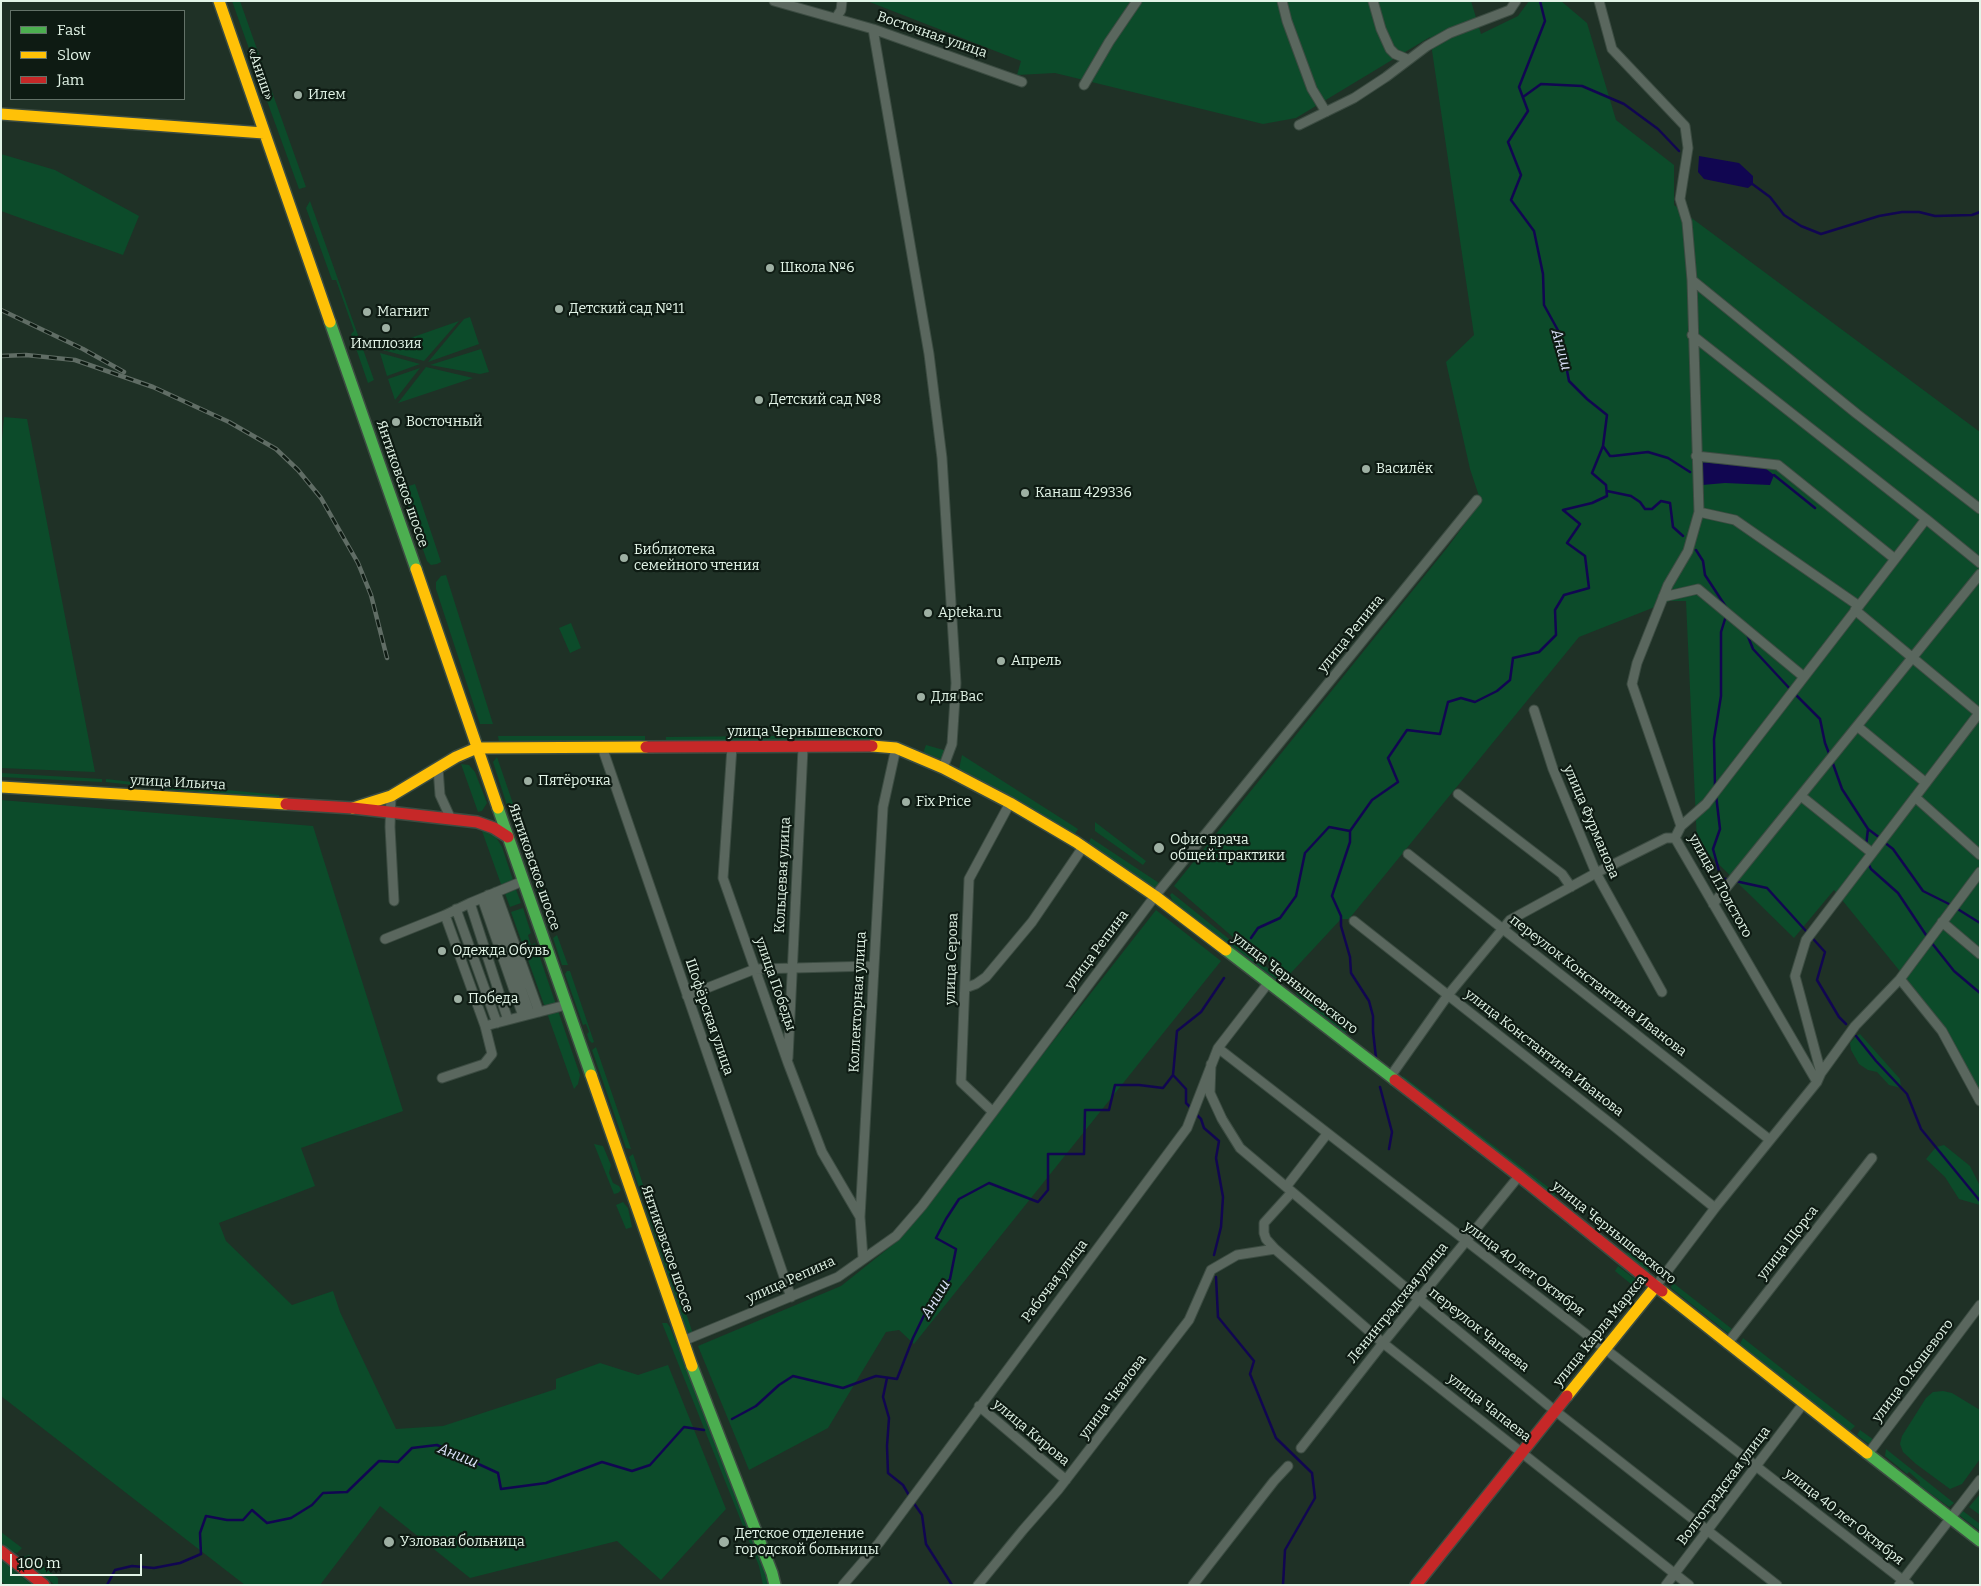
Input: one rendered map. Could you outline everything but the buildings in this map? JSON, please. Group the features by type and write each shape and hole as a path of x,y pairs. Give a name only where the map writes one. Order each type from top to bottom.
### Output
{"street":[{"name":"«Аниш»","path":"219,1 272,156"},
{"name":"Восточная улица","path":"774,1 873,28 1022,82"},
{"path":"836,18 841,10 842,1"},
{"path":"1084,85 1109,42 1137,1"},
{"path":"1282,1 1287,21 1312,89 1326,112"},
{"path":"1373,1 1381,29 1390,49 1395,54 1408,59"},
{"path":"1299,126 1354,98 1386,78 1427,46 1450,33 1510,10 1516,1"},
{"name":"улица Л.Толстого","path":"1599,1 1612,49 1685,126 1688,148 1680,199 1687,222 1692,280 1692,335 1699,512 1688,550 1668,585 1637,663 1632,684 1681,826 1675,838 1713,904 1819,1077"},
{"path":"873,28 929,354 942,458 952,649 956,683 952,744 943,768"},
{"path":"1,114 264,133"},
{"name":"Янтиковское шоссе","path":"272,156 683,1341 772,1572 775,1585"},
{"path":"1692,280 1857,414 1980,509"},
{"path":"1692,335 1980,563"},
{"path":"1696,456 1778,465 1895,559"},
{"name":"улица Репина","path":"683,1341 838,1277 896,1236 922,1206 1155,896 1477,500"},
{"path":"1699,512 1735,520 1857,608 1912,658 1979,713 1806,940 1795,976 1819,1077"},
{"path":"1681,826 1706,804 1926,519"},
{"path":"1713,904 1980,574"},
{"path":"1664,597 1698,589 1804,677"},
{"name":"улица Фурманова","path":"1534,710 1553,769 1596,873 1662,992"},
{"path":"1857,726 1926,783"},
{"name":"улица Чернышевского","path":"477,748 803,748 878,746 896,748 943,768 1010,803 1083,847 1155,896 1269,982 1519,1176 1726,1344 1980,1541"},
{"name":"Шофёрская улица","path":"602,747 791,1297"},
{"name":"улица Победы","path":"732,747 723,878 788,1063 822,1152 860,1217"},
{"name":"улица Ильича","path":"353,808 391,796 456,757 477,748"},
{"name":"Кольцевая улица","path":"788,1063 803,748"},
{"name":"Коллекторная улица","path":"863,1258 860,1217 883,807 896,748"},
{"path":"438,768 441,799 451,819"},
{"name":"улица Ильича","path":"1,787 353,808 477,822 494,828 508,837"},
{"path":"1458,794 1562,874 1571,887"},
{"path":"391,796 394,901"},
{"path":"1801,796 1872,853"},
{"path":"1915,796 1980,855"},
{"name":"улица Серова","path":"993,1112 961,1082 969,879 1010,803"},
{"path":"477,822 491,814 497,807"},
{"path":"1390,1077 1448,996 1510,920 1596,873 1666,838 1675,838"},
{"path":"965,988 976,984 986,976 1032,922 1083,847"},
{"name":"переулок Константина Иванова","path":"1408,854 1770,1140"},
{"name":"улица Карла Маркса","path":"1416,1585 1656,1286 1819,1077 1855,1026 1900,979 1980,872"},
{"path":"456,910 523,881"},
{"path":"465,970 478,929 482,899"},
{"path":"482,899 489,953"},
{"path":"482,899 512,965 497,1023"},
{"path":"482,899 512,965"},
{"path":"482,899 512,965"},
{"path":"482,899 465,970 497,1023"},
{"path":"442,1078 484,1064 492,1054 465,970 456,910"},
{"path":"456,910 497,1023"},
{"name":"улица Константина Иванова","path":"1354,921 1616,1127 1715,1208"},
{"path":"1942,922 1980,954"},
{"path":"478,929 489,953 512,965 566,1005"},
{"path":"478,929 512,965"},
{"path":"478,929 512,965"},
{"path":"465,970 478,929"},
{"path":"385,939 465,970 512,965"},
{"path":"489,953 512,965"},
{"path":"489,953 512,965"},
{"path":"465,970 489,953"},
{"path":"465,970 512,965"},
{"path":"465,970 512,965"},
{"path":"465,970 512,965"},
{"path":"465,970 512,965"},
{"path":"465,970 512,965"},
{"path":"465,970 512,965"},
{"path":"465,970 512,965"},
{"path":"465,970 512,965"},
{"path":"465,970 512,965"},
{"path":"687,996 755,969 873,966"},
{"path":"1900,979 1942,1031 1980,1101"},
{"name":"Рабочая улица","path":"844,1585 878,1543 1187,1128 1218,1048 1269,982"},
{"name":"улица 40 лет Октября","path":"1218,1048 1465,1242 1606,1349 1903,1583"},
{"name":"переулок Чапаева","path":"1211,1064 1210,1093 1222,1119 1240,1148 1419,1299 1556,1411 1777,1585"},
{"path":"1275,1249 1266,1239 1264,1223 1327,1134"},
{"name":"улица Щорса","path":"1726,1344 1872,1158"},
{"name":"Ленинградская улица","path":"1301,1448 1383,1343 1519,1176"},
{"name":"улица Чапаева","path":"1275,1249 1383,1343 1689,1585"},
{"name":"улица Чкалова","path":"978,1585 1066,1480 1189,1320 1211,1270 1237,1255 1275,1249"},
{"name":"улица О.Кошевого","path":"1868,1454 1980,1305"},
{"name":"Волгоградская улица","path":"1666,1585 1803,1404"},
{"name":"улица Кирова","path":"979,1406 1066,1480"},
{"path":"1193,1585 1274,1481 1288,1466"},
{"path":"1903,1583 1980,1480"},
{"path":"1,1551 44,1585"}],"green space":[{"path":"232,1 240,1 264,69 257,71"},
{"path":"867,1 1471,1 1481,34 1518,16 1529,1 1561,1 1587,23 1616,120 1674,165 1674,205 1980,432 1980,1092 1946,1028 1834,890 1794,938 1697,843 1686,601 1670,601 1579,637 1349,919 1341,919 1289,975 1234,938 1174,886 1447,548 1481,502 1470,469 1446,362 1474,335 1430,37 1296,118 1263,124 1055,73 1017,75 1021,61"},
{"path":"266,75 306,187 299,189 259,79"},
{"path":"1,154 55,170 139,216 123,255 1,211"},
{"path":"310,201 374,380 368,383 351,334 354,331 336,280 332,280 306,208"},
{"path":"470,317 479,344 428,362 464,319"},
{"path":"459,321 424,361 379,349"},
{"path":"481,349 489,372 480,374 430,365"},
{"path":"380,353 420,364 387,376"},
{"path":"426,367 473,378 398,403"},
{"path":"420,368 395,400 388,379"},
{"path":"4,417 27,419 95,772 1,768 1,451"},
{"path":"415,484 441,562 437,564 431,565 427,561 403,492 409,486"},
{"path":"446,575 493,724 480,724 436,589 436,582 441,576"},
{"path":"571,623 581,648 570,653 559,628"},
{"path":"874,735 874,743 666,744 666,737"},
{"path":"498,736 645,736 645,743 499,742"},
{"path":"926,745 947,751 943,760 923,753"},
{"path":"962,755 1078,829 1074,835 959,769"},
{"path":"497,757 522,830 515,830 493,762"},
{"path":"461,764 469,765 475,772 487,803 482,811 478,812"},
{"path":"1,773 102,779 102,782 1,777"},
{"path":"106,779 159,785 159,788 106,782"},
{"path":"164,784 279,795 279,799 165,789"},
{"path":"1,800 313,826 403,1111 301,1148 315,1186 219,1223 226,1241 292,1305 333,1291 340,1312 396,1429 443,1426 556,1389 556,1379 600,1363 638,1375 668,1365 726,1509 661,1580 617,1541 470,1578 380,1506 320,1585 245,1585 1,1396"},
{"path":"1095,822 1146,861 1143,865 1095,831"},
{"path":"482,831 493,832 502,847 514,883 502,887"},
{"path":"525,838 544,895 538,895 520,842"},
{"path":"1091,838 1162,885 1155,890 1088,844"},
{"path":"515,887 521,903 510,907 504,891"},
{"path":"1172,893 1239,947 1284,980 1279,982 1173,902 1170,895"},
{"path":"546,900 555,928 549,928 541,903"},
{"path":"523,908 531,933 528,935 531,945 535,943 580,1075 578,1084 574,1089 511,912"},
{"path":"1156,910 1221,961 914,1344 899,1330 886,1332 828,1428 749,1470 698,1346 841,1286 895,1243"},
{"path":"557,935 568,965 562,965 553,938"},
{"path":"567,971 570,971 594,1042 592,1043 587,1034 589,1032 586,1024 583,1025 565,974"},
{"path":"1295,989 1344,1027 1347,1036 1297,995"},
{"path":"1860,1034 1900,1079 1901,1088 1889,1085 1877,1072 1868,1070 1859,1064 1851,1050 1850,1043"},
{"path":"596,1047 631,1149 626,1148 592,1050"},
{"path":"1403,1076 1557,1194 1552,1196 1402,1079"},
{"path":"594,1144 603,1146 611,1165 609,1173 613,1183 619,1186 621,1190 618,1193 614,1194"},
{"path":"1944,1145 1970,1166 1980,1186 1980,1205 1959,1199 1945,1177 1926,1159 1936,1147"},
{"path":"633,1154 647,1197 642,1197 629,1157"},
{"path":"623,1202 628,1208 632,1227 626,1229 616,1205"},
{"path":"649,1202 693,1334 688,1335 645,1206"},
{"path":"1630,1250 1652,1267 1648,1272 1626,1254"},
{"path":"1618,1266 1640,1283 1636,1288 1615,1271"},
{"path":"1672,1282 1732,1329 1729,1334 1671,1288"},
{"path":"662,1323 667,1323 670,1327 765,1570 768,1585 763,1585 759,1566"},
{"path":"1743,1338 1855,1426 1850,1431 1740,1344"},
{"path":"1943,1391 1952,1393 1980,1410 1980,1459 1962,1484 1950,1489 1916,1464 1903,1452 1900,1444 1902,1436 1926,1398 1933,1392"},
{"path":"1860,1430 1874,1440 1870,1445 1857,1435"},
{"path":"1886,1449 1954,1503 1949,1507 1919,1485 1920,1482 1909,1472 1907,1474 1885,1456"},
{"path":"1980,1494 1980,1515 1969,1507"},
{"path":"1963,1511 1980,1524 1980,1531 1959,1515"},
{"path":"1,1532 22,1548 17,1553 1,1543"},
{"path":"29,1555 58,1578 58,1585 55,1585 21,1558"},
{"path":"1,1560 32,1585 6,1585 1,1581"}],"shaded area":[{"path":"1699,156 1739,163 1753,176 1753,184 1748,188 1704,179 1698,172"},
{"path":"1700,462 1765,468 1774,475 1770,485 1725,483 1702,485"}],"waterway":[{"name":"Аниш","path":"1251,938 1258,928 1280,918 1296,896 1305,853 1329,827 1350,831 1372,800 1398,782 1388,758 1407,730 1440,734 1448,702 1461,698 1475,702 1497,691 1510,680 1513,658 1539,652 1556,635 1555,610 1564,595 1589,588 1585,556 1567,543 1580,524 1563,510 1592,503 1607,496 1606,485 1592,473 1603,446 1607,415 1569,381 1560,334 1544,305 1543,274 1534,231 1511,200 1521,175 1508,142 1528,111 1519,87 1545,21 1540,1"},
{"path":"1523,97 1541,84 1582,86 1624,104 1658,129 1679,151"},
{"path":"1751,183 1770,197 1784,215 1801,226 1821,234 1879,216 1902,212 1919,212 1935,216 1972,215 1980,212"},
{"path":"1603,446 1610,456 1648,452 1668,458 1690,472"},
{"path":"1774,475 1815,508"},
{"path":"1607,491 1631,496 1640,502 1645,509 1652,509 1661,501 1670,503 1673,527 1683,536"},
{"path":"1696,550 1703,561 1705,575 1726,607"},
{"path":"1715,787 1714,739 1721,696 1721,632 1726,616"},
{"path":"1747,634 1753,649 1791,690"},
{"path":"1795,694 1820,719 1830,756"},
{"path":"1832,761 1842,789 1868,829 1880,838"},
{"path":"1716,795 1720,829 1713,849 1721,878 1730,880"},
{"path":"1866,846 1868,829"},
{"path":"1350,831 1350,842 1332,896 1341,916 1341,926 1350,957 1351,973 1369,1001 1373,1016 1376,1058"},
{"path":"1884,842 1893,849 1923,891 1951,905"},
{"path":"1868,863 1871,869 1898,893 1928,938"},
{"path":"1735,881 1767,888 1825,952 1817,980 1839,1017 1846,1024"},
{"path":"1956,908 1980,923"},
{"path":"1931,942 1954,971 1980,993"},
{"name":"Аниш","path":"732,1419 756,1406 779,1385 793,1376 843,1388 876,1376 897,1379 913,1338 931,1301 950,1279 956,1249 936,1238 959,1199 989,1183 1038,1202 1048,1190 1048,1154 1084,1154 1085,1110 1109,1110 1115,1085 1163,1088 1173,1075 1177,1031 1201,1012 1224,978"},
{"path":"1856,1036 1907,1094 1921,1129 1980,1201"},
{"path":"1173,1075 1186,1089 1186,1103 1192,1109"},
{"path":"1380,1087 1392,1132 1389,1149"},
{"path":"1195,1113 1201,1119 1204,1128 1219,1141 1216,1158 1223,1197 1221,1227 1214,1255"},
{"path":"1216,1277 1218,1317 1254,1361 1250,1374 1276,1438 1312,1473 1315,1498 1285,1550 1283,1585"},
{"path":"887,1378 883,1397 889,1418 888,1473 903,1485 910,1497"},
{"name":"Аниш","path":"107,1585 115,1570 132,1566 154,1568 180,1563 201,1554 200,1533 206,1516 227,1520 243,1520 252,1510 267,1523 291,1518 312,1505 323,1493 347,1492 379,1461 398,1462 412,1448 437,1445 498,1473 501,1489 546,1483 602,1462 632,1471 650,1465 684,1427 704,1430"},
{"path":"913,1502 922,1515 926,1544 952,1585"}],"railway":[{"path":"1,310 83,349 124,372"},
{"path":"1,356 26,355 75,360 153,387 229,422 276,449 298,470 321,498 358,563 371,595 387,658"}],"traffic: fast":[{"path":"330,322 416,569"},
{"path":"498,808 591,1075"},
{"path":"1226,950 1395,1080"},
{"path":"692,1366 775,1585"},
{"path":"1867,1453 1980,1541"}],"traffic: slow":[{"path":"219,1 330,322"},
{"path":"1,114 264,133"},
{"path":"416,569 498,808"},
{"path":"872,746 896,748 943,768 1010,803 1076,842 1155,896 1226,950"},
{"path":"353,808 391,796 456,757 477,748 646,747"},
{"path":"1,787 286,804"},
{"path":"591,1075 692,1366"},
{"path":"1567,1396 1656,1286"},
{"path":"1662,1291 1867,1453"}],"traffic: jam":[{"path":"646,747 872,746"},
{"path":"286,804 353,808 477,822 494,828 508,837"},
{"path":"1395,1080 1519,1176 1662,1291"},
{"path":"1416,1585 1567,1396"},
{"path":"1,1551 44,1585"}],"place":[{"name":"Илем","path":"298,95"},
{"name":"Школа №6","path":"770,268"},
{"name":"Детский сад №11","path":"559,309"},
{"name":"Магнит","path":"367,312"},
{"name":"Имплозия","path":"386,328"},
{"name":"Детский сад №8","path":"759,400"},
{"name":"Восточный","path":"396,422"},
{"name":"Василёк","path":"1366,469"},
{"name":"Канаш 429336","path":"1025,493"},
{"name":"Библиотека семейного чтения","path":"624,558"},
{"name":"Apteka.ru","path":"928,613"},
{"name":"Апрель","path":"1001,661"},
{"name":"Для Вас","path":"921,697"},
{"name":"Пятёрочка","path":"528,781"},
{"name":"Fix Price","path":"906,802"},
{"name":"Офис врача общей практики","path":"1159,848"},
{"name":"Одежда Обувь","path":"442,951"},
{"name":"Победа","path":"458,999"},
{"name":"Узловая больница","path":"389,1542"},
{"name":"Детское отделение городской больницы","path":"724,1542"}]}
